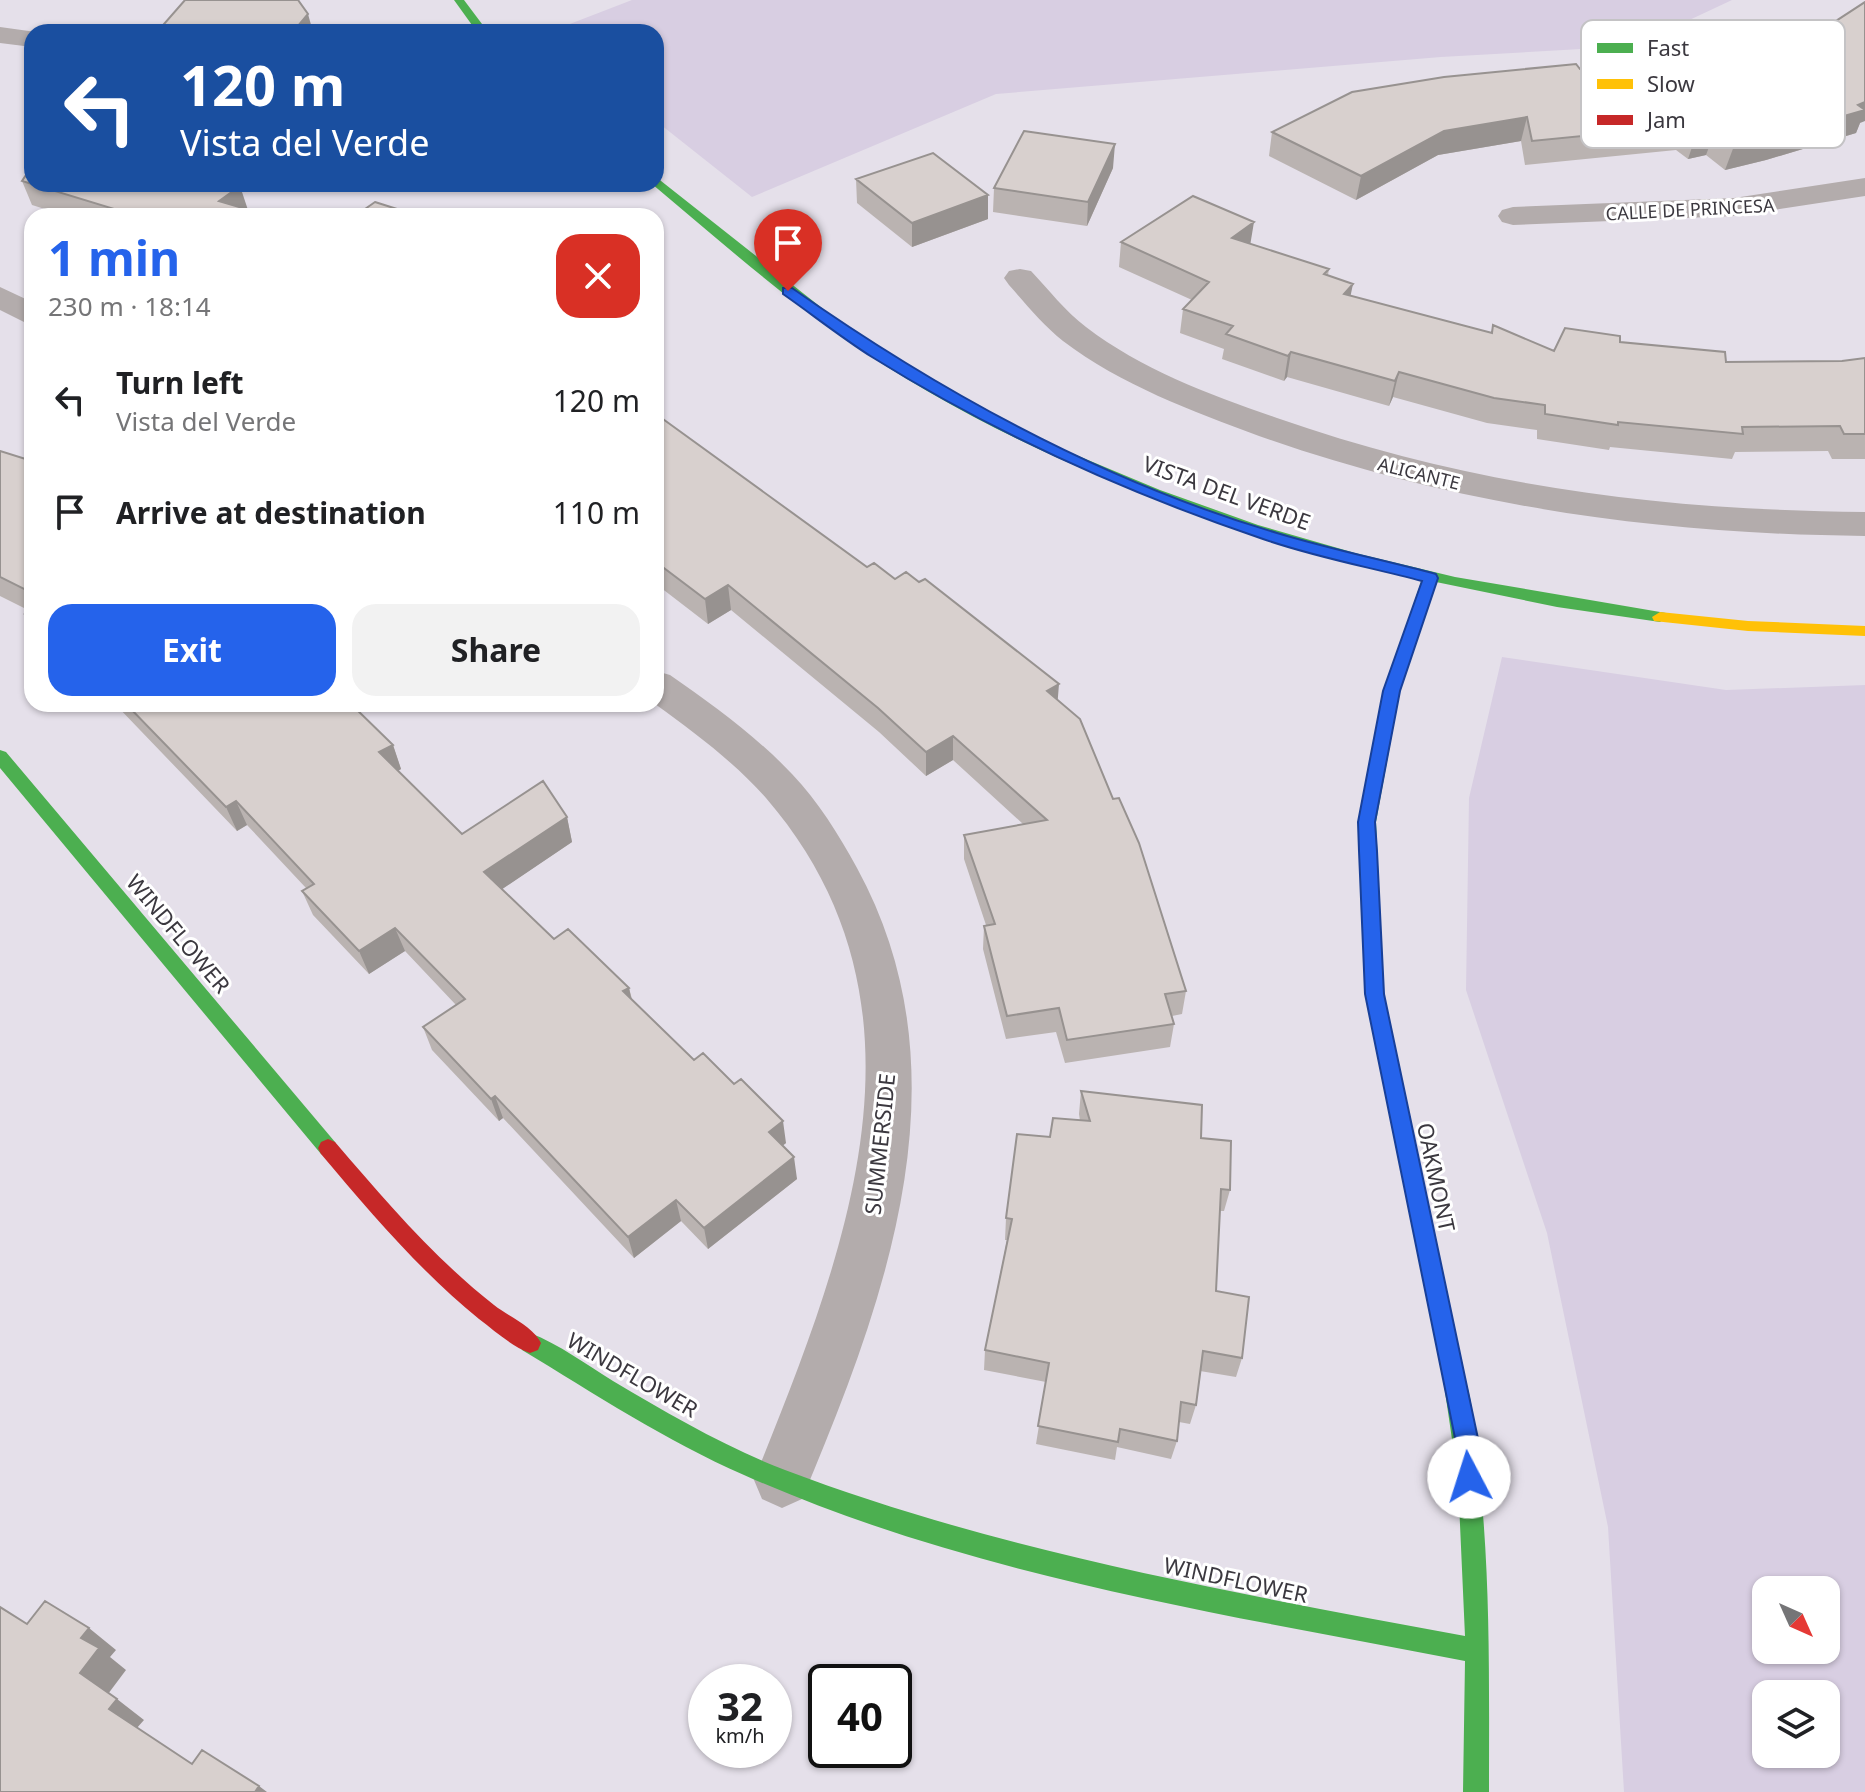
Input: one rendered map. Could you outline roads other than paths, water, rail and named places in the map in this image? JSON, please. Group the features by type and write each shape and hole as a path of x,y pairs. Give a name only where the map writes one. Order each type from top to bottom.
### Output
{"street":[{"path":"459,0 477,24"},
{"path":"0,35 24,38"},
{"name":"CALLE DE PRINCESA","path":"1513,216 1737,210 1813,200 1865,187"},
{"name":"VISTA DEL VERDE","path":"664,188 788,291 876,353 978,411 1084,463 1176,503 1271,537 1430,578 1658,619 1814,631 1865,631"},
{"name":"ALICANTE","path":"1020,278 1077,336 1156,385 1318,447 1558,505 1668,519 1775,525 1865,524"},
{"path":"0,297 24,311"},
{"name":"OAKMONT","path":"1430,578 1392,691 1367,822 1367,838 1375,994 1468,1448 1477,1651 1476,1792"},
{"name":"SUMMERSIDE","path":"664,690 707,720 792,801 835,868 871,946 883,1012 890,1084 875,1210 845,1317 782,1480"},
{"name":"WINDFLOWER","path":"0,756 361,1188 494,1321 655,1417 782,1480 908,1525 1175,1592 1477,1651"}]}
